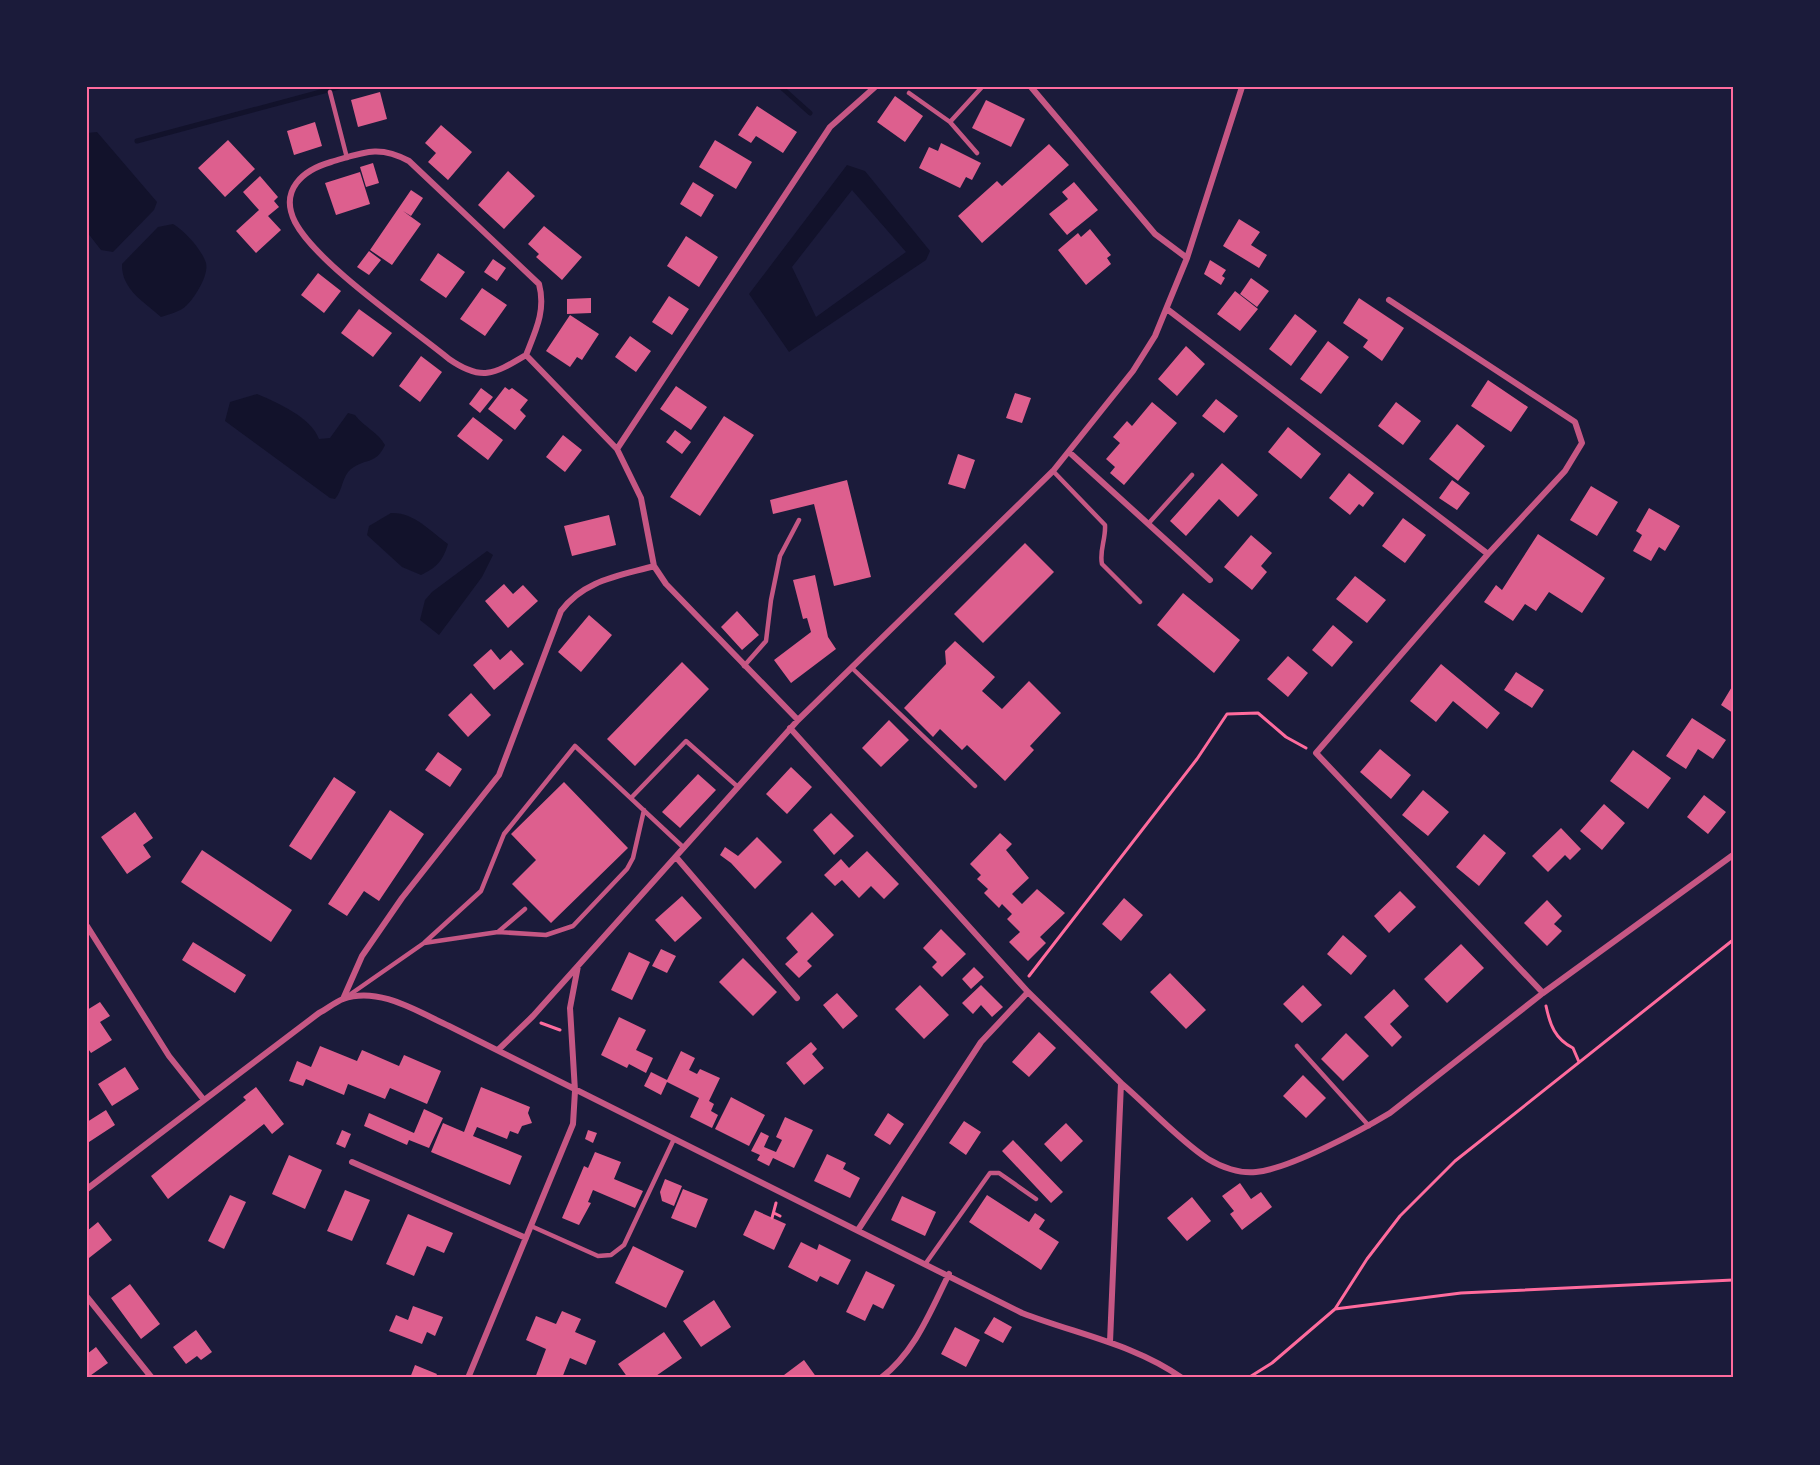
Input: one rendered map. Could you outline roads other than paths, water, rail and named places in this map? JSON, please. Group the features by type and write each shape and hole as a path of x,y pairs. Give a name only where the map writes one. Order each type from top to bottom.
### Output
{"street":[{"path":"617,449 830,127 875,87"},
{"path":"1031,87 1155,234 1187,258"},
{"path":"498,1050 533,1016 790,728 1053,471 1133,371 1167,309 1187,258 1242,87"},
{"path":"376,149 392,152 409,161 539,284 543,299 540,319 526,355 504,368 485,375 465,370 338,269 310,243 294,221 290,203 296,183 311,168 376,149"},
{"path":"1389,300 1575,422 1582,442 1565,471 1488,554 1316,753 1543,993"},
{"path":"1167,309 1488,554"},
{"path":"526,355 617,449 641,498 654,566 682,603 798,720"},
{"path":"1069,453 1210,580"},
{"path":"343,999 362,956 402,898 499,775 561,610 572,596 587,586 654,566"},
{"path":"790,728 1028,992 1121,1083 1208,1159 1230,1169 1254,1172 1276,1168 1369,1126 1390,1113 1543,993 1733,855"},
{"path":"676,857 797,998"},
{"path":"87,926 169,1056 204,1100"},
{"path":"468,1378 573,1124 575,1091 570,1008 578,966"},
{"path":"858,1230 981,1042 1028,992"},
{"path":"87,1189 319,1013 343,999 367,995 389,1000 498,1050 575,1091 926,1263 1022,1313 1065,1330 1139,1352 1182,1378"},
{"path":"1110,1342 1121,1083"},
{"path":"352,1162 526,1238"},
{"path":"881,1378 905,1356 916,1340 949,1275"},
{"path":"87,1297 152,1378"}],"lane":[{"path":"950,122 982,87"},
{"path":"330,92 347,158"},
{"path":"909,93 950,122 976,153"},
{"path":"1053,471 1105,525 1106,536 1100,556 1102,564 1140,602"},
{"path":"1148,524 1192,474"},
{"path":"744,666 766,641 780,556 799,520"},
{"path":"852,668 975,786"},
{"path":"631,798 686,741 738,787"},
{"path":"343,999 424,943 481,891 504,834 575,746 684,848"},
{"path":"424,943 498,932 546,935 573,926 627,869 633,858 644,810"},
{"path":"498,932 525,909"},
{"path":"1297,1046 1369,1126"},
{"path":"531,1226 598,1256 611,1255 624,1245 674,1139"},
{"path":"926,1263 990,1173 999,1173 1036,1199"}],"waterway":[{"path":"137,141 339,87"},
{"path":"781,87 810,113"}]}
